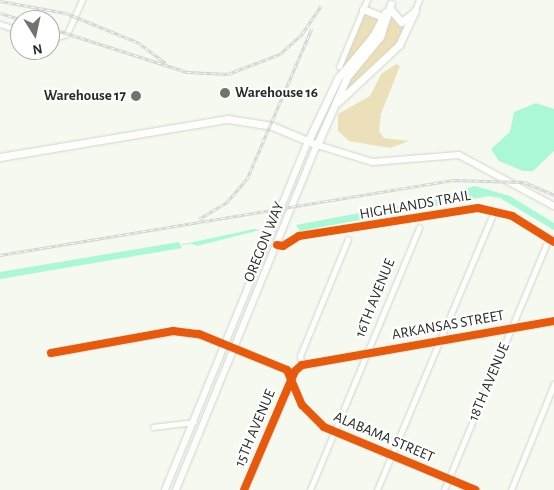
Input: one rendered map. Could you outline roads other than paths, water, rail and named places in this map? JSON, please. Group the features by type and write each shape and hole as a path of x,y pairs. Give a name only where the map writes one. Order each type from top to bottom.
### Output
{"highway":[{"path":"392,5 401,22 415,10"},
{"name":"OREGON WAY","path":"308,141 338,78 392,5"},
{"name":"OREGON WAY","path":"317,145 347,77 372,49 392,5"},
{"path":"364,9 383,18"},
{"path":"332,110 399,44 415,10"},
{"path":"0,157 228,119 266,125 317,145"}],"main road":[{"name":"OREGON WAY","path":"165,490 308,141"},
{"name":"OREGON WAY","path":"176,490 317,145"},
{"path":"317,145 373,162 460,155 554,206"}],"street":[{"path":"60,36 67,34 82,0"},
{"path":"339,67 367,0"},
{"path":"415,10 419,0"},
{"path":"377,490 492,216"},
{"name":"16TH AVENUE","path":"310,490 336,432 419,228"},
{"path":"51,353 173,331 199,334 226,344 279,365 292,376 302,365 300,356 348,239"},
{"name":"18TH AVENUE","path":"444,490 546,245"},
{"name":"ARKANSAS STREET","path":"302,365 554,321"},
{"name":"ALABAMA STREET","path":"292,376 309,414 336,432 475,490"},
{"name":"15TH AVENUE","path":"244,490 292,376"},
{"path":"511,490 554,384"},
{"path":"153,427 194,422"}],"waterway":[{"path":"182,244 190,243"}],"railway":[{"path":"0,1 66,13 139,43 166,63"},
{"path":"60,31 187,72 228,74 280,54 302,34 321,6"},
{"path":"0,13 10,16"},
{"path":"199,219 227,202 247,179 312,28"},
{"path":"0,255 451,180 524,182 554,195"}],"place":[{"name":"Warehouse 16","path":"225,93"},
{"name":"Warehouse 17","path":"136,96"}]}
